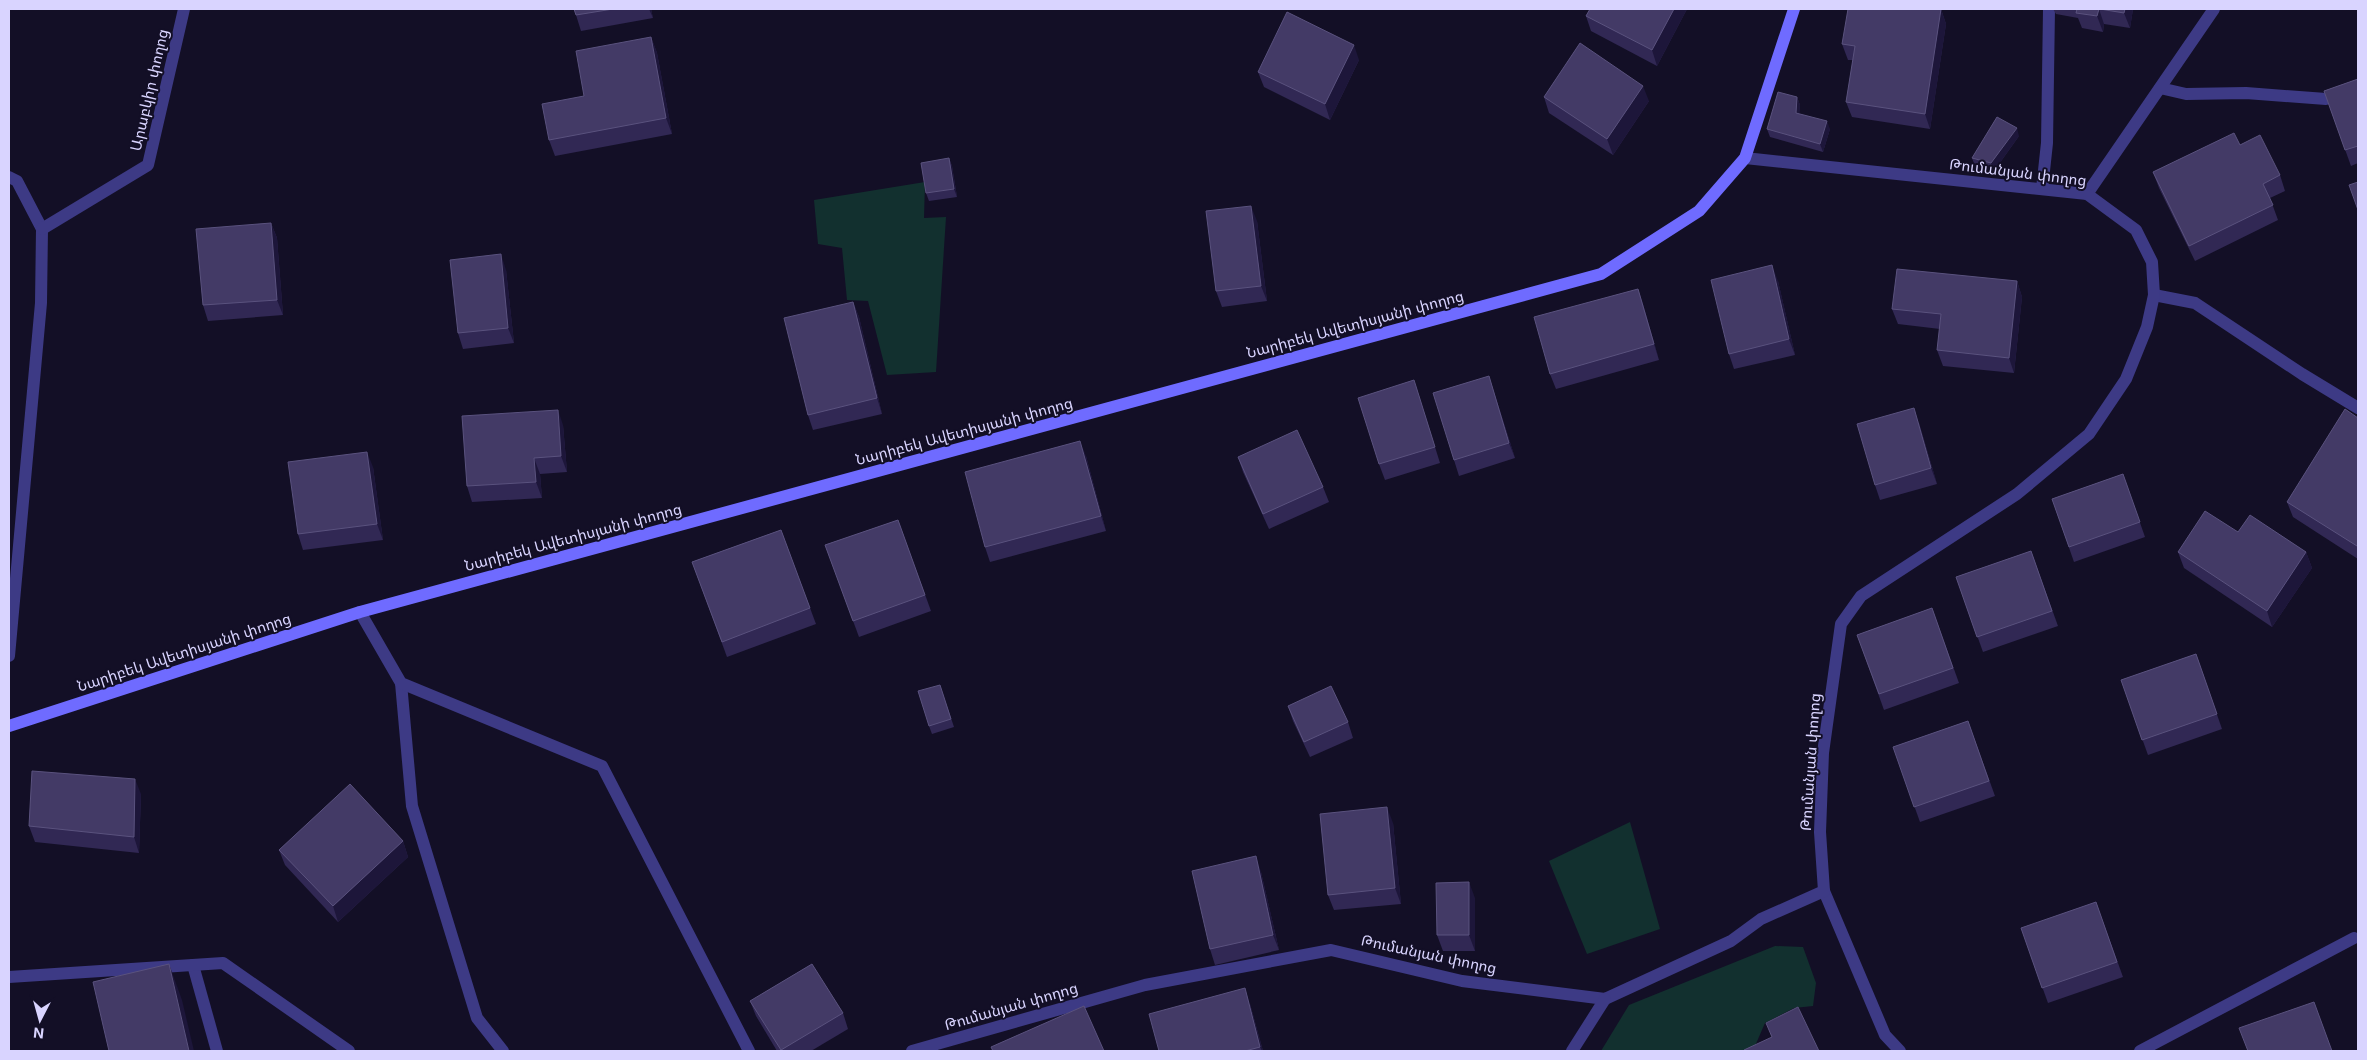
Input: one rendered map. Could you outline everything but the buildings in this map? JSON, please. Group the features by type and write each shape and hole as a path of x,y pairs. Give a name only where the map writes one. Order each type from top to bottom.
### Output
{"street":[{"name":"Արաբկիր փողոց","path":"42,229 148,165 184,9"},
{"name":"Նարիբեկ Ավետիսյանի փողոց","path":"9,726 360,612 1601,274 1698,211 1745,158 1794,9"},
{"path":"2042,189 2047,143 2049,9"},
{"path":"2088,194 2214,9"},
{"path":"2160,88 2186,94 2246,93 2326,99"},
{"name":"Թումանյան փողոց","path":"1745,158 2088,194 2136,230 2152,262 2154,295 2147,327 2126,379 2089,434 2017,494 1862,596 1841,624 1823,754 1820,832 1824,891 1884,1035 1900,1051"},
{"path":"9,178 17,182 42,229 41,303 9,656"},
{"path":"2154,295 2195,304 2358,408"},
{"path":"360,612 401,683 412,806 477,1018 503,1051"},
{"path":"401,683 602,766 748,1051"},
{"path":"1572,1051 1605,999 1731,941 1761,919 1824,891"},
{"path":"2140,1051 2354,938"},
{"name":"Թումանյան փողոց","path":"912,1051 1145,985 1332,950 1462,981 1605,999"},
{"path":"9,977 223,963 349,1051"},
{"path":"193,965 217,1051"}],"green space":[{"path":"925,182 924,218 946,217 936,372 887,375 868,301 847,300 842,248 818,244 814,200"},
{"path":"1630,822 1660,929 1587,954 1549,861"},
{"path":"1775,946 1803,947 1816,983 1813,1006 1794,1008 1765,1023 1755,1046 1748,1051 1601,1051 1629,1005"}]}
